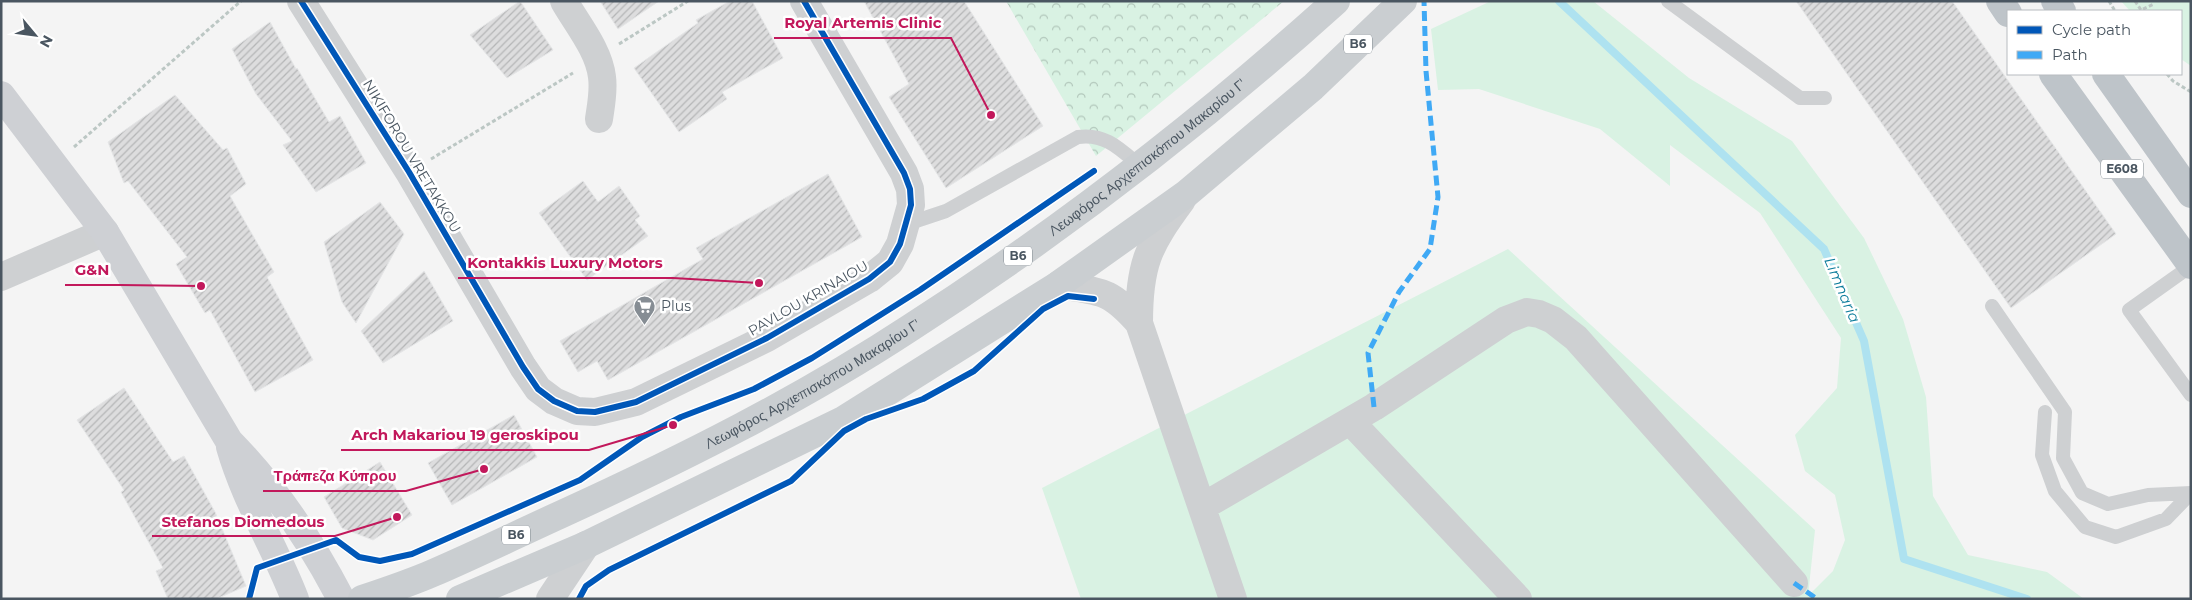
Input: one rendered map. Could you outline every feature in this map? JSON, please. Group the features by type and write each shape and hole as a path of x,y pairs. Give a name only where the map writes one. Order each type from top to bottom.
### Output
{"highway":[{"name":"E608","path":"2054,75 2191,265"},
{"name":"E608","path":"2107,75 2191,194"}],"main road":[{"name":"Λεωφόρος Αρχιεπισκόπου Μακαρίου Γ'","path":"362,599 430,575 632,482 805,391 933,313 1028,248 1167,146 1288,45 1336,1"},
{"name":"B6","path":"460,599 586,545 843,420 1058,286 1186,194 1313,87 1403,1"},
{"path":"1,94 105,232 229,441 255,468 276,494 313,548 341,599"},
{"path":"229,441 238,475 272,545 295,599"}],"street":[{"name":"NIKIFOROU VRETAKKOU","path":"302,1 409,172 523,367 538,389 554,401 577,411"},
{"path":"564,1 597,58 602,76 599,119"},
{"name":"PAVLOU KRINAIOU","path":"577,411 595,412 636,402 767,338 869,279 890,262 907,224 911,205 910,189 904,173 804,1"},
{"path":"1186,194 1161,227 1150,248 1139,288 1139,323 1233,599"},
{"path":"1,277 105,232"},
{"path":"1058,286 1098,291 1110,296 1122,304 1139,323"},
{"path":"1202,507 1350,421 1506,320 1527,312 1539,314 1553,320 1576,338 1794,583"},
{"path":"1350,421 1518,599"},
{"path":"550,599 586,545"}],"lane":[{"path":"1668,1 1800,98 1825,98"},
{"path":"907,224 946,211 1078,137 1092,135 1116,145 1140,166"},
{"path":"2191,265 2129,310 2191,395"},
{"path":"1992,306 2065,412 2064,458 2082,493 2108,504 2148,495 2191,493"},
{"path":"2045,412 2042,455 2055,492 2085,527 2116,537 2166,519 2191,493"}],"path":[{"path":"54,164 241,1"},
{"path":"409,172 688,1"},
{"path":"2135,1 2142,10 2154,4"},
{"path":"2168,75 2173,81 2191,92"}],"green space":[{"path":"1006,1 1284,1 1096,156"},
{"path":"1491,1 1593,1 1689,78 1792,141 1864,238 1903,319 1926,397 1933,496 1968,555 2047,572 2084,599 1081,599 1042,488 1508,249 1815,530 1808,596 1833,571 1845,540 1835,495 1805,471 1795,435 1837,388 1841,338 1760,213 1670,145 1670,186 1600,129 1479,89 1438,90 1431,29"},
{"path":"2121,1 2191,1 2191,66 2182,60 2182,10 2129,10"}],"building":[{"path":"520,1 553,50 507,78 470,35"},
{"path":"600,1 659,1 618,29"},
{"path":"730,1 752,1 783,58 722,92 727,99 679,132 634,68 698,23 696,20"},
{"path":"864,1 964,1 1043,126 946,188 889,97 909,84"},
{"path":"1796,1 1952,1 2116,234 2011,308"},
{"path":"270,22 329,122 340,116 366,163 316,192 283,145 292,141 256,94 232,49"},
{"path":"175,95 223,150 227,148 246,184 230,196 274,272 267,277 313,360 255,392 210,310 205,313 176,264 187,257 128,181 124,183 108,142"},
{"path":"828,174 862,237 608,380 597,361 578,372 560,341 703,259 696,248"},
{"path":"583,181 598,202 619,186 640,216 635,220 648,236 587,280 539,213"},
{"path":"380,202 404,234 356,323 342,302 324,242"},
{"path":"424,271 453,321 383,363 361,331"},
{"path":"124,388 173,462 184,456 215,512 246,586 216,599 168,599 156,571 163,568 121,492 124,490 77,420"},
{"path":"514,415 537,457 452,505 428,463"},
{"path":"380,462 412,515 373,540 342,528 324,497"}],"waterway":[{"name":"Limnaria","path":"1559,1 1824,249 1864,341 1904,559 2027,599"}],"marked path":[{"path":"1374,407 1368,353 1399,292 1430,249 1438,197 1426,71 1424,1"},
{"path":"1794,583 1817,599"}],"cycle path":[{"path":"301,1 409,172 523,367 538,389 554,401 577,411 595,412 636,402 767,338 869,279 890,262 900,244 911,205 910,189 904,173 804,1"},
{"path":"249,599 257,568 336,540 359,557 380,561 412,554 580,480 642,437 681,417 754,389 812,358 920,290 1094,171"},
{"path":"579,599 586,586 609,570 791,481 844,431 866,419 923,399 974,371 1043,309 1068,296 1094,299"}],"place":[{"name":"Royal Artemis Clinic","path":"991,115"},
{"name":"Kontakkis Luxury Motors","path":"759,283"},
{"name":"G&N","path":"201,286"},
{"name":"Plus","path":"645,325"},
{"name":"Arch Makariou 19 geroskipou","path":"673,425"},
{"name":"Τράπεζα Κύπρου","path":"484,469"},
{"name":"Stefanos Diomedous","path":"397,517"}]}
